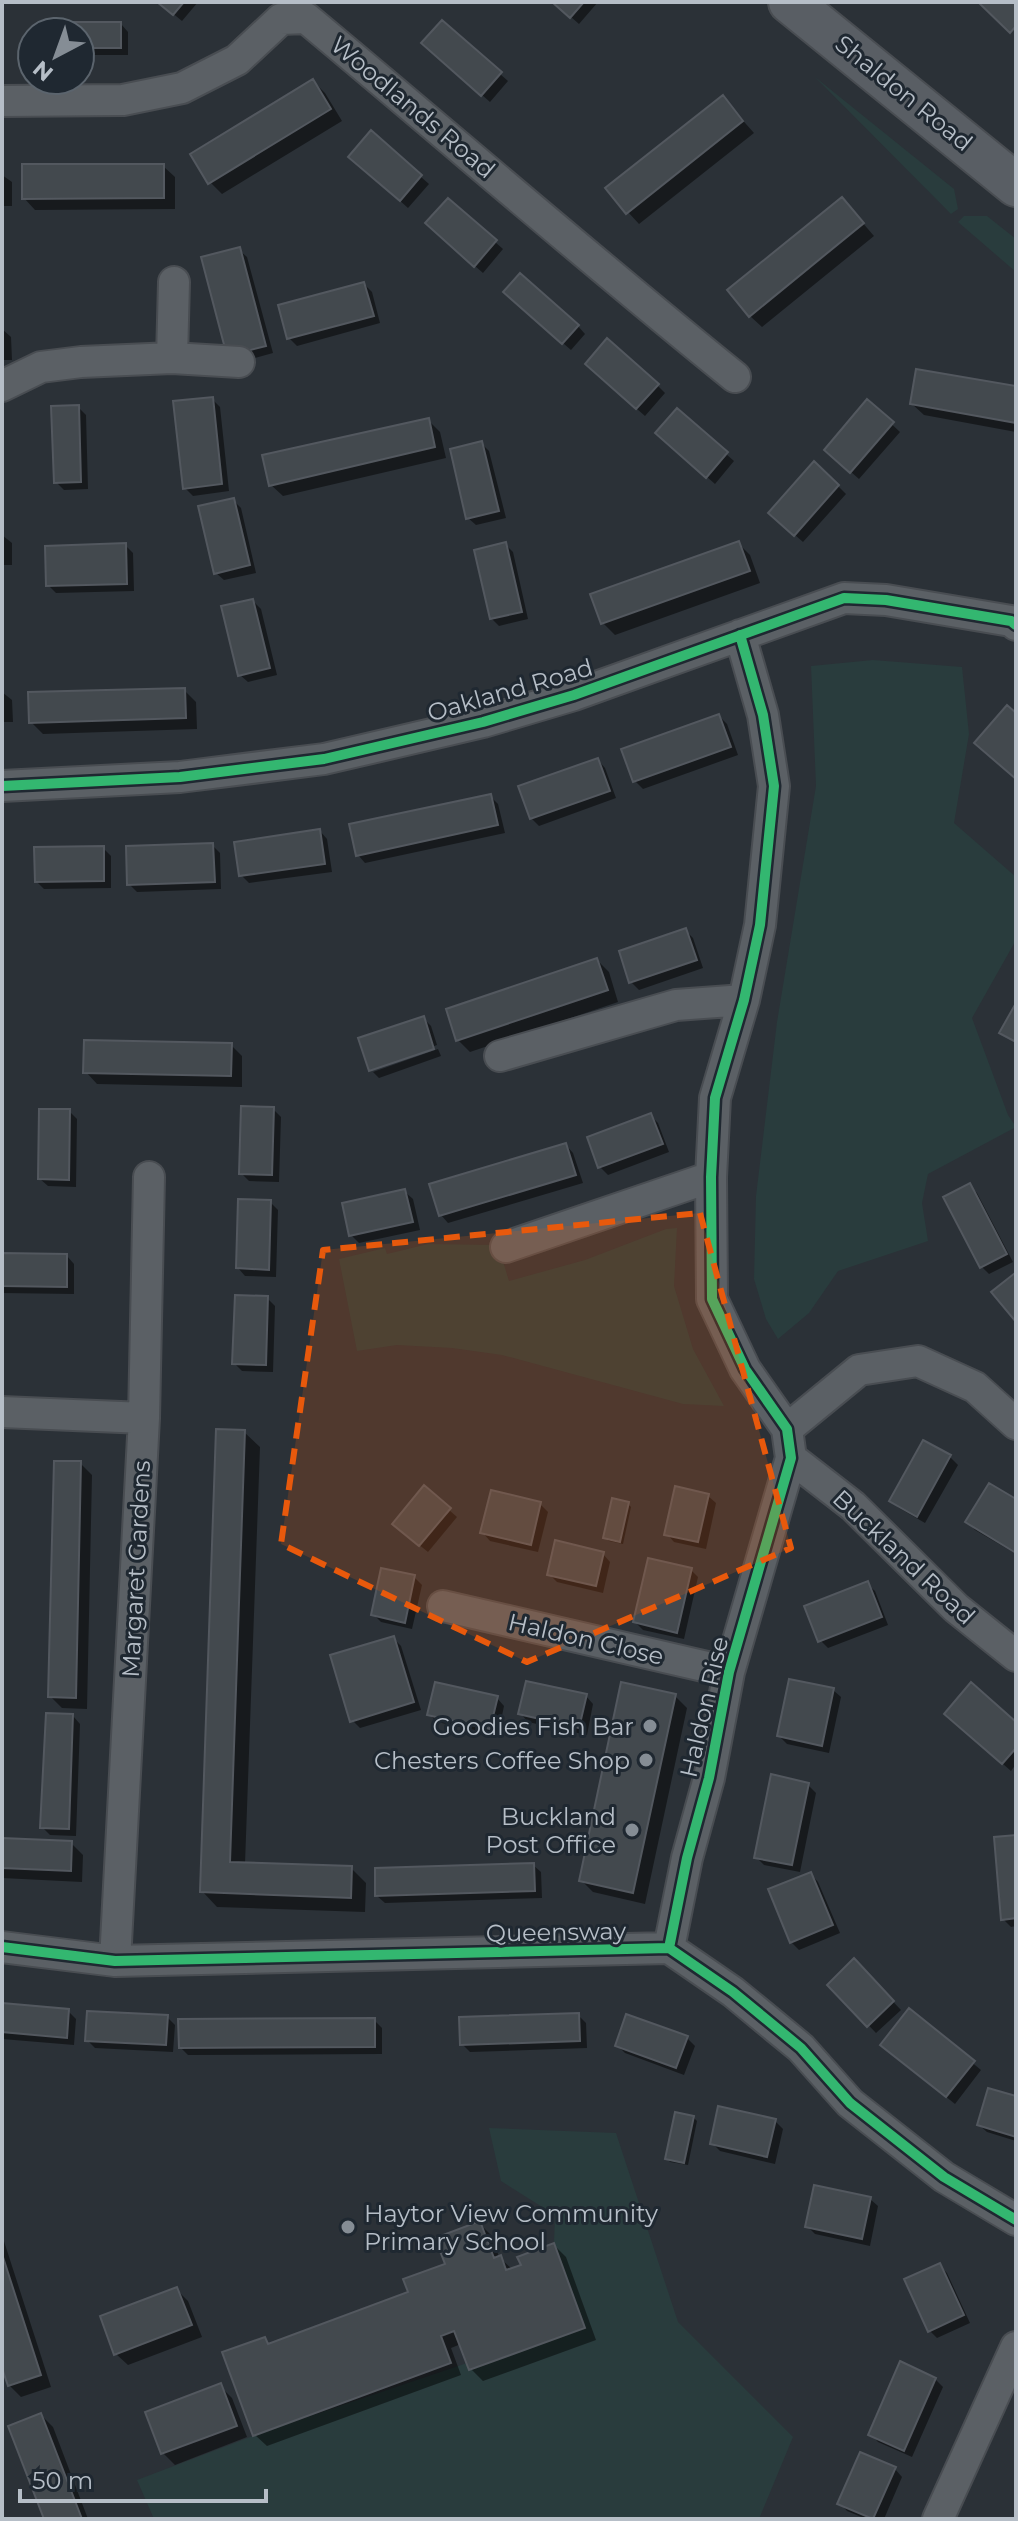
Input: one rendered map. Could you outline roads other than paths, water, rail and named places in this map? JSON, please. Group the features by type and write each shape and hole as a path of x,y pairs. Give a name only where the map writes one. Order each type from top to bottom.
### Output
{"street":[{"name":"Shaldon Road","path":"790,2 1016,185"},
{"name":"Woodlands Road","path":"2,101 123,100 182,88 237,60 281,19 306,18 463,148 619,284 735,377"},
{"path":"172,358 174,282"},
{"path":"2,386 41,367 81,362 172,358 239,362"},
{"name":"Oakland Road","path":"2,786 180,777 324,759 483,722 574,695 844,598 886,600 1011,621 1016,625"},
{"name":"Buckland Road","path":"740,635 763,715 774,786 760,925 744,1000 715,1098 711,1177 712,1299 745,1369 789,1444 956,1608 1016,1656"},
{"path":"500,1056 676,1005 744,1000"},
{"name":"Margaret Gardens","path":"115,1961 144,1418 149,1177"},
{"path":"506,1247 711,1177"},
{"path":"789,1444 859,1370 918,1361 975,1387 1016,1424"},
{"path":"2,1412 144,1418"},
{"name":"Haldon Rise","path":"669,1948 687,1858 709,1778 729,1672 789,1444"},
{"name":"Haldon Close","path":"443,1606 729,1672"},
{"name":"Queensway","path":"2,1947 115,1961 669,1948"},
{"path":"669,1948 745,2001 801,2048 850,2103 932,2167 1016,2220"},
{"path":"938,2519 1016,2347"}],"place":[{"name":"Goodies Fish Bar","path":"650,1726"},
{"name":"Chesters Coffee Shop","path":"646,1760"},
{"name":"Buckland Post Office","path":"632,1830"},
{"name":"Haytor View Community Primary School","path":"348,2227"}]}
